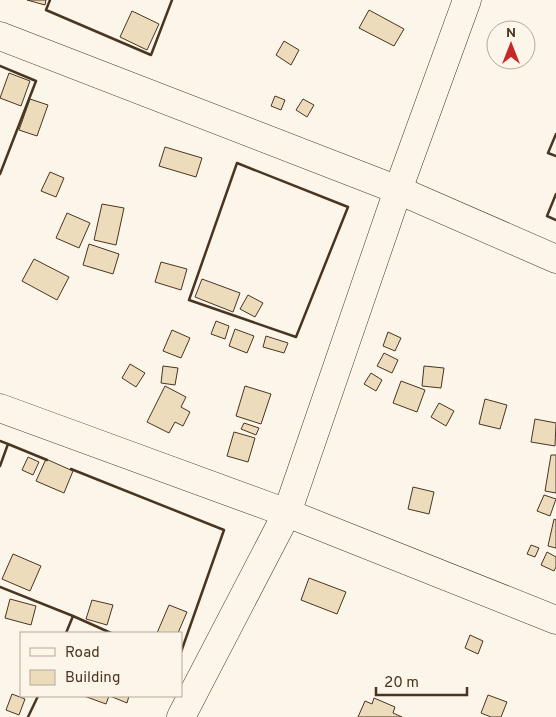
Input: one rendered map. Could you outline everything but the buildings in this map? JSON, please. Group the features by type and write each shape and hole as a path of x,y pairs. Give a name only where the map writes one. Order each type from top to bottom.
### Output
{"street":[{"path":"181,717 286,513 398,190 467,0"},
{"path":"0,36 398,190 556,259"},
{"path":"0,408 286,513 556,620"}],"wall":[{"path":"50,0 46,10 151,55 172,0"},
{"path":"0,66 36,81 0,174"},
{"path":"556,134 548,153 556,156"},
{"path":"237,163 348,207 296,337 189,300 237,163"},
{"path":"556,194 547,216 556,220"},
{"path":"0,441 8,445"},
{"path":"0,466 8,444 47,460"},
{"path":"71,469 224,530 182,649"},
{"path":"0,587 109,632"},
{"path":"66,632 72,616"},
{"path":"28,717 38,697"}]}
